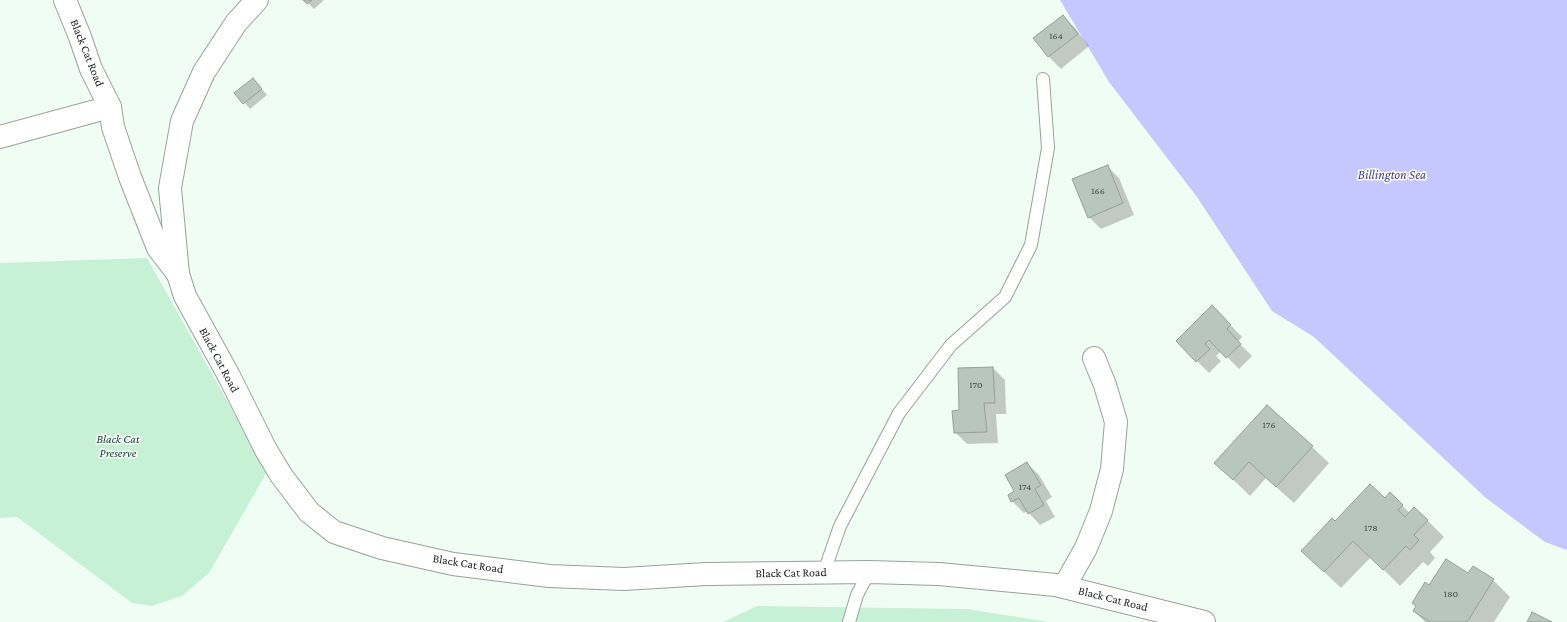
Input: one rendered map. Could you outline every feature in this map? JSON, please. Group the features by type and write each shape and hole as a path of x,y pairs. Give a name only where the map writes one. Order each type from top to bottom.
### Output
{"street":[{"path":"178,274 170,188 182,121 204,72 236,23 257,0"},
{"name":"Black Cat Road","path":"71,3 91,69 110,107 114,127 130,177 158,248 178,274 185,296 229,376 280,475 309,512 334,532 382,548 453,564 549,576 624,579 706,574 824,572 938,574 1064,587 1204,622"},
{"path":"0,137 110,107"},
{"path":"1064,587 1086,548 1101,511 1112,469 1116,422 1105,385 1094,358"}],"lane":[{"path":"824,572 840,526 899,413 951,345 1005,296 1031,244 1048,148 1043,79"},
{"path":"849,622 857,595 869,572"}],"green space":[{"name":"Black Cat Preserve","path":"147,258 267,472 209,573 182,596 152,606 132,603 17,517 0,518 0,263"},
{"path":"757,606 967,609 1049,622 723,622"}],"water":[{"name":"Billington Sea","path":"1060,0 1567,0 1567,550 1545,542 1486,498 1314,337 1272,311 1197,197 1109,82"}],"building":[{"path":"303,0 312,0 307,4"},
{"path":"1063,15 1078,34 1048,57 1033,38"},
{"path":"253,78 262,89 243,104 234,93"},
{"path":"1108,165 1123,203 1088,218 1072,179"},
{"path":"1212,305 1231,325 1227,329 1241,344 1226,358 1209,340 1205,344 1210,349 1196,362 1176,341"},
{"path":"993,367 995,403 984,403 987,432 954,433 952,411 959,410 958,368"},
{"path":"1267,405 1313,446 1276,487 1249,462 1233,480 1214,463"},
{"path":"1027,462 1041,485 1035,489 1044,505 1028,514 1019,498 1011,502 1008,495 1014,491 1005,475"},
{"path":"1370,484 1385,498 1390,492 1403,505 1398,510 1405,517 1414,507 1428,520 1414,535 1419,540 1410,550 1406,546 1383,570 1353,541 1324,572 1301,551 1332,518 1335,521"},
{"path":"1446,559 1468,573 1473,566 1494,579 1467,622 1430,622 1413,611 1416,606 1412,603 1425,582 1429,585"},
{"path":"1532,612 1552,622 1527,622"}]}
